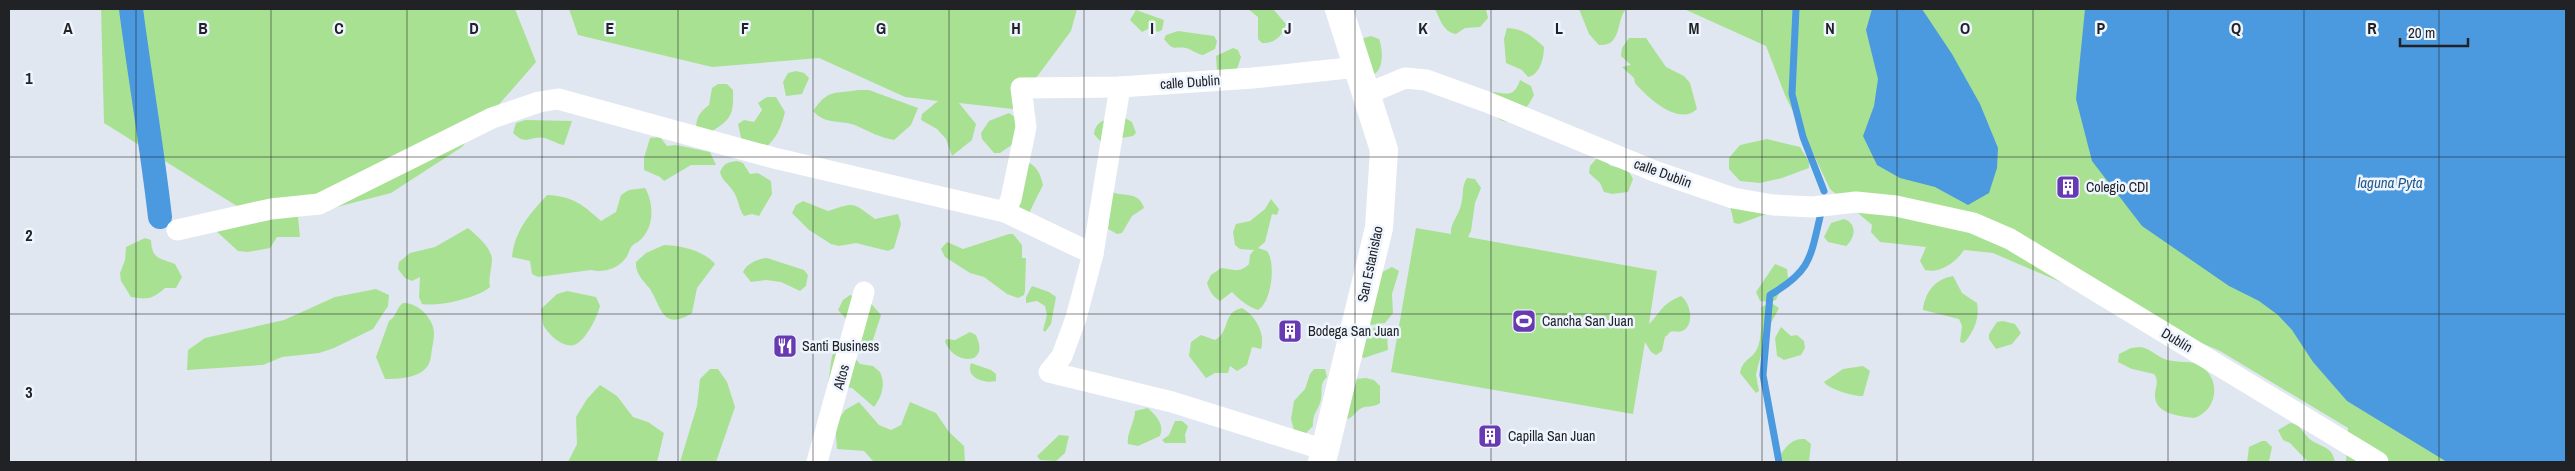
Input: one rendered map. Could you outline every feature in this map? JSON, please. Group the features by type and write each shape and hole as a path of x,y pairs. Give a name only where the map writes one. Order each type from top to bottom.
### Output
{"main road":[{"name":"San Estanislao","path":"1324,456 1379,228 1384,150 1339,9"}],"street":[{"name":"calle Dublin","path":"1005,212 1011,199 1026,127 1021,88 1120,87 1253,78 1358,67"},
{"name":"calle Dublin","path":"1367,94 1405,78 1426,80 1487,102 1654,171 1733,198 1773,205 1813,207 1856,202 1896,206 1973,223"},
{"path":"1120,87 1093,254 1071,332 1062,356 1049,372 1172,402 1324,456"},
{"path":"176,230 271,209 319,204 492,118 539,102 558,99 784,161 1005,212 1093,254"},
{"name":"Dublín","path":"1973,223 2010,239 2378,462"},
{"name":"Altos","path":"818,462 864,292"}],"green space":[{"path":"101,9 515,9 536,62 462,147 391,193 298,217 300,237 277,237 270,248 248,252 238,251 215,230 240,208 104,123"},
{"path":"569,9 1077,9 1071,31 1013,109 959,103 976,124 972,140 952,156 946,139 937,129 921,120 922,114 938,101 905,97 819,58 712,67 578,35"},
{"path":"1248,9 1273,9 1286,24 1281,35 1271,42 1262,43 1258,39 1258,17"},
{"path":"1435,9 1486,9 1488,18 1480,27 1465,28 1456,34 1445,28"},
{"path":"1579,9 1626,9 1612,42 1599,45 1589,34"},
{"name":"laguna Pyta","path":"1684,9 2566,9 2566,462 2346,462 2348,428 2220,351 1993,253 1964,250 1957,259 1942,269 1925,270 1920,261 1926,247 1880,242 1871,232 1872,225 1830,189 1785,95 1766,46"},
{"path":"1136,10 1164,20 1162,30 1158,32 1150,28 1142,32 1130,20"},
{"path":"1507,28 1527,34 1544,47 1538,70 1532,76 1528,77 1522,70 1506,63 1504,39"},
{"path":"1178,31 1214,36 1217,41 1215,49 1203,55 1186,48 1174,48 1164,39 1166,35"},
{"path":"1371,36 1379,39 1382,53 1380,68 1374,74 1359,45 1364,38"},
{"path":"1629,38 1646,38 1666,67 1684,76 1690,83 1697,109 1690,114 1673,112 1655,102 1640,89 1635,83 1634,78 1622,67 1631,65 1621,56 1622,48"},
{"path":"1233,48 1238,50 1241,57 1237,69 1217,71 1216,56"},
{"path":"796,71 804,73 809,78 802,94 786,96 783,82 788,73"},
{"path":"1520,80 1531,86 1534,95 1523,111 1508,122 1503,121 1494,114 1488,98 1493,92 1507,94 1513,92"},
{"path":"718,84 727,84 733,90 733,105 730,116 709,133 696,129 699,115 709,105 712,88"},
{"path":"869,90 918,108 911,125 894,140 851,124 823,119 813,111 823,99 832,94"},
{"path":"767,97 776,97 785,112 778,132 764,149 742,142 738,124 744,120 754,122 762,110 758,103"},
{"path":"1009,113 1021,121 1013,144 1000,153 994,153 982,139 981,133 989,121"},
{"path":"1125,118 1132,122 1136,133 1133,136 1101,142 1094,134 1095,128 1101,122"},
{"path":"525,120 572,121 564,145 539,137 525,140 518,137 513,133 516,123"},
{"path":"660,137 667,146 676,145 710,152 716,165 691,165 664,181 660,177 644,170 644,158 650,138"},
{"path":"1767,139 1800,147 1809,162 1809,168 1782,178 1760,183 1740,181 1729,169 1729,158 1740,145"},
{"path":"1598,157 1608,160 1609,165 1629,172 1633,179 1628,192 1612,194 1604,192 1600,183 1589,173 1590,166"},
{"path":"737,161 743,163 750,174 758,173 771,181 772,194 759,216 752,214 744,216 735,194 721,175 720,172 725,165"},
{"path":"1026,162 1033,165 1037,170 1043,185 1028,215 1009,199"},
{"name":"Cancha San Juan","path":"1467,178 1475,179 1481,188 1475,203 1471,231 1468,237 1657,271 1649,324 1669,302 1681,296 1684,299 1690,314 1689,324 1686,328 1681,332 1670,332 1665,337 1662,351 1656,355 1651,352 1645,342 1633,414 1391,372 1416,228 1451,234 1452,226 1460,209"},
{"path":"645,188 651,208 648,229 644,236 632,246 625,259 614,268 538,277 532,274 530,261 512,257 516,239 524,223 547,195 571,199 589,210 601,221 616,212 621,195 629,190"},
{"path":"1112,192 1139,199 1144,208 1132,216 1122,233 1117,234 1108,229"},
{"path":"1271,199 1279,209 1277,215 1272,214 1265,242 1258,248 1267,251 1270,256 1272,272 1267,299 1258,310 1250,307 1232,292 1220,301 1213,295 1208,286 1207,283 1211,275 1221,268 1242,269 1249,264 1250,255 1254,250 1240,249 1235,245 1233,232 1236,224 1250,221 1265,209"},
{"path":"803,201 828,211 853,205 875,219 898,214 901,224 894,248 888,251 856,243 839,246 831,244 809,230 792,213 796,205"},
{"path":"1730,206 1766,214 1739,224 1734,223"},
{"path":"1844,219 1851,224 1854,231 1849,243 1846,246 1828,242 1824,237 1831,223"},
{"path":"468,228 483,242 491,255 490,287 477,295 457,301 429,305 422,304 419,297 420,277 412,281 405,278 398,269 399,262 410,253 435,247"},
{"path":"1013,234 1022,245 1022,258 1026,258 1025,291 1024,295 1018,298 1007,294 984,277 970,273 945,257 941,249 947,242 963,249"},
{"path":"145,238 151,240 155,255 175,264 182,277 176,288 165,288 150,298 131,297 121,281 120,273 125,260 126,247"},
{"path":"664,245 677,246 699,252 711,259 715,264 697,288 692,313 674,320 668,318 660,309 650,289 638,273 636,266 636,262 646,253"},
{"path":"767,258 804,270 808,275 806,286 800,291 781,282 766,280 751,282 743,272 747,266 760,259"},
{"path":"1775,264 1787,269 1788,279 1783,283 1776,300 1769,302 1760,301 1756,292"},
{"path":"1392,267 1399,271 1392,294 1393,313 1385,323 1371,325 1368,321 1380,273"},
{"path":"1953,276 1962,293 1977,303 1978,308 1978,314 1971,334 1964,343 1960,342 1962,326 1959,319 1923,310 1924,302 1933,286 1947,277"},
{"path":"1032,286 1049,292 1056,297 1051,324 1045,332 1043,330 1047,315 1045,306 1037,301 1026,303 1026,297"},
{"path":"376,289 389,295 388,306 373,329 334,348 319,353 282,357 263,365 187,370 188,350 205,338 284,320 335,297"},
{"path":"567,291 596,297 600,306 589,331 574,345 560,342 552,336 545,328 541,309 557,294"},
{"path":"850,295 868,300 881,315 873,340 866,346 860,346 847,320 838,310 843,300"},
{"path":"403,303 419,308 431,322 434,333 431,359 426,368 418,374 385,379 376,357 389,321"},
{"path":"1773,304 1779,308 1770,325 1758,366 1756,375 1759,391 1756,393 1740,373 1743,365 1758,347 1761,330 1761,307"},
{"path":"1242,308 1251,315 1261,331 1261,349 1252,347 1247,365 1237,371 1230,366 1228,373 1215,373 1206,378 1189,356 1191,342 1201,335 1215,340 1223,332 1232,313"},
{"path":"2003,321 2015,324 2021,333 2012,344 1996,349 1989,339 1989,334 1997,322"},
{"path":"1377,327 1387,334 1388,350 1364,358 1362,357 1364,331"},
{"path":"1781,327 1791,336 1797,335 1804,341 1805,348 1801,355 1784,360 1777,356 1775,338"},
{"path":"970,332 976,335 980,347 979,353 974,358 960,358 950,350 945,342 946,339 955,340"},
{"path":"2140,347 2167,360 2197,364 2208,372 2212,379 2214,395 2208,409 2194,418 2175,415 2163,410 2155,400 2156,376 2132,369 2118,362 2119,354 2131,348"},
{"path":"839,351 852,355 860,364 873,366 880,372 883,381 882,390 874,407 852,388 828,385 832,355"},
{"path":"971,363 991,370 996,374 996,381 987,382 977,379 971,373"},
{"path":"1863,366 1870,371 1863,396 1842,392 1826,385 1824,382 1843,369"},
{"path":"710,369 718,369 727,382 735,407 716,462 680,462 697,406 700,379"},
{"path":"1314,369 1325,369 1327,377 1322,386 1321,399 1314,416 1313,426 1306,433 1294,430 1291,419 1294,401 1305,389 1310,374"},
{"path":"1366,378 1374,380 1380,386 1380,403 1362,408 1347,419 1356,379"},
{"path":"600,385 617,396 633,417 648,422 664,433 657,462 568,462 577,444 576,417 587,399"},
{"path":"859,402 879,425 891,430 901,425 910,402 936,413 949,432 964,446 965,462 874,462 864,451 837,449 835,424 845,410"},
{"path":"1148,408 1161,424 1160,436 1138,446 1128,444 1128,436 1135,411"},
{"path":"1175,421 1182,421 1188,426 1185,435 1186,443 1165,443 1162,440 1169,435"},
{"path":"2290,423 2298,426 2310,440 2330,451 2335,462 2308,462 2290,443 2283,440 2278,430"},
{"path":"1059,435 1069,436 1065,453 1056,461 1040,460 1037,456"},
{"path":"1805,439 1811,444 1809,462 1783,462 1781,454 1788,445 1794,441"},
{"path":"2266,441 2272,447 2269,462 2247,462 2249,447"}],"water":[{"path":"1872,9 1922,9 1952,54 1980,104 1998,148 1997,168 1989,193 1968,205 1935,187 1900,178 1877,165 1863,136 1874,106 1878,79 1866,30"},
{"name":"laguna Pyta","path":"2085,9 2566,9 2566,462 2447,462 2347,401 2313,362 2292,330 2278,315 2259,301 2229,286 2142,226 2092,161 2076,99"}],"waterway":[{"path":"131,9 160,217"},
{"path":"1796,9 1792,94 1803,137 1824,191"},
{"path":"1779,462 1763,375 1770,295 1794,278 1807,262 1821,213"}],"place":[{"name":"Colegio CDI","path":"2068,187"},
{"name":"Cancha San Juan","path":"1524,321"},
{"name":"Bodega San Juan","path":"1290,331"},
{"name":"Santi Business","path":"785,346"},
{"name":"Capilla San Juan","path":"1490,436"}]}
